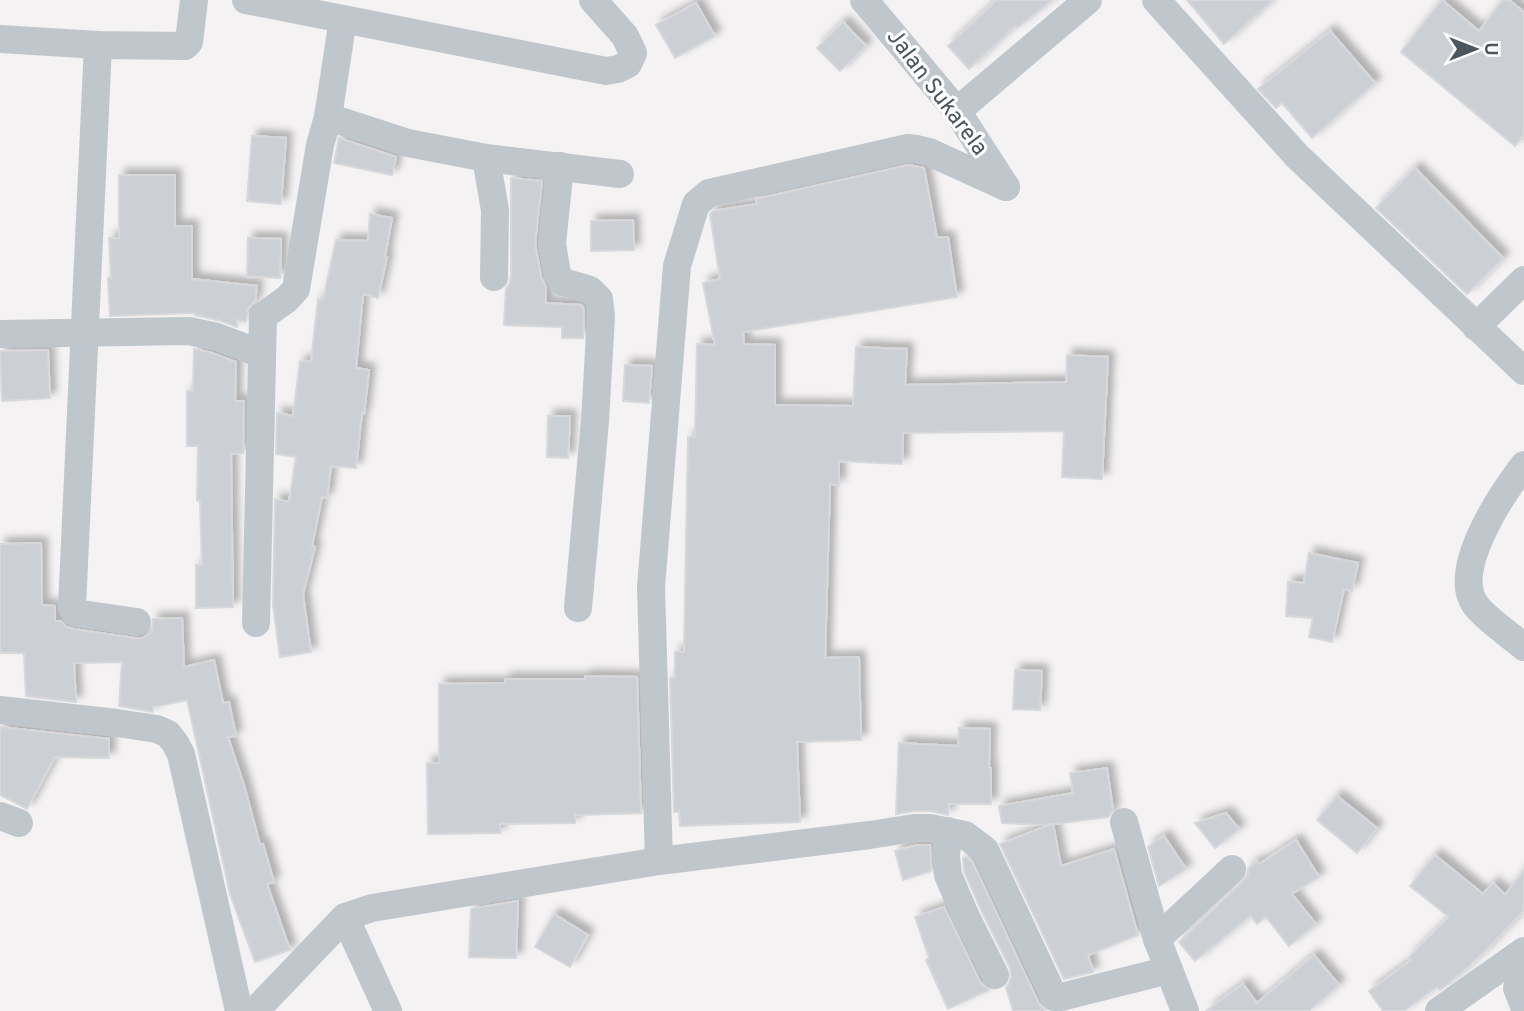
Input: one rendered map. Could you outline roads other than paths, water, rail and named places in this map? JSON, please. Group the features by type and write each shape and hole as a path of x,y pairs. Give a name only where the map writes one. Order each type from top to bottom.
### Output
{"street":[{"path":"0,38 98,45 185,46 189,42 194,0"},
{"path":"247,0 606,71 628,64 632,52 625,36 593,0"},
{"name":"Jalan Sukarela","path":"659,861 651,587 677,266 696,204 709,193 908,148 929,152 1006,187 957,111 864,0"},
{"path":"957,111 1088,0"},
{"path":"1156,0 1297,156 1524,371"},
{"path":"256,623 263,316 296,289 343,19"},
{"path":"98,45 72,607 75,613 137,622"},
{"path":"328,117 408,143 486,158 620,174"},
{"path":"486,158 495,210 494,277"},
{"path":"560,166 552,244 557,274 562,282 590,290 599,299 601,316 595,421 578,608"},
{"path":"1476,327 1524,281"},
{"path":"0,334 189,331 218,337 262,354"},
{"path":"1521,475 1486,526 1470,564 1468,578 1477,608 1524,647"},
{"path":"0,710 156,729 168,734 176,744 181,754 239,1011"},
{"path":"1124,822 1157,939 1185,1011"},
{"path":"255,1011 345,917 372,908 659,861 914,828 965,835 985,850 1054,997 1169,970"},
{"path":"947,831 948,875 995,975"},
{"path":"1157,939 1232,869"},
{"path":"345,917 388,1011"},
{"path":"1439,1011 1524,951"},
{"path":"1524,982 1517,990 1524,1006"}]}
